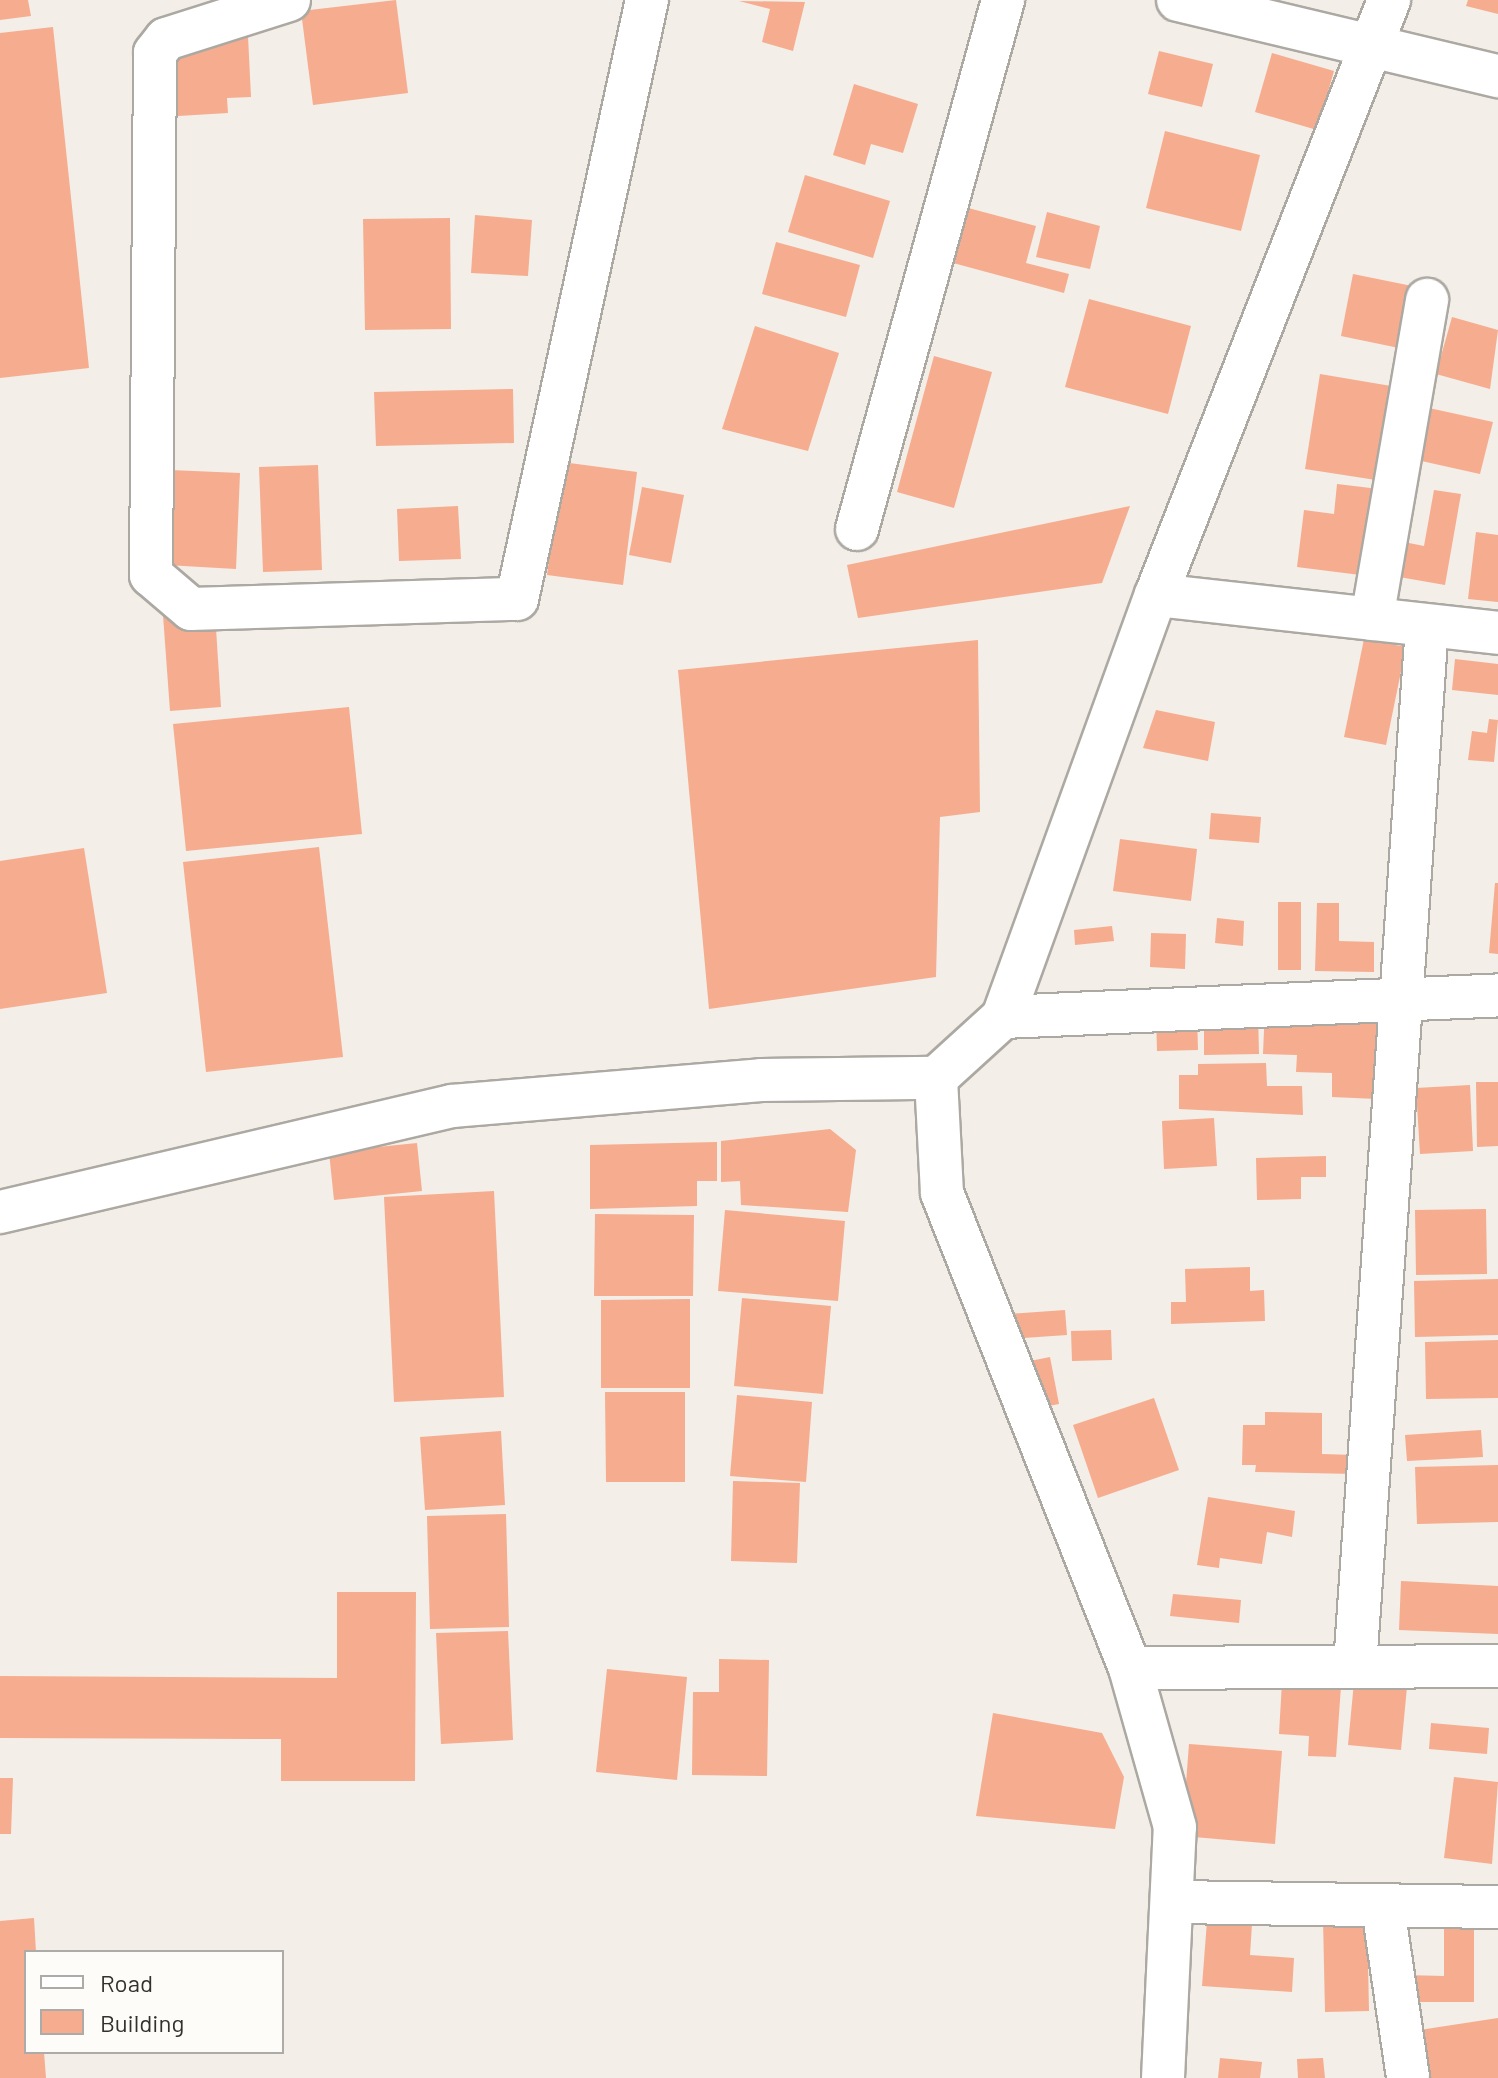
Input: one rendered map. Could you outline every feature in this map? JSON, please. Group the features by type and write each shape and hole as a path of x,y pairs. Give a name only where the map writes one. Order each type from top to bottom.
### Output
{"street":[{"path":"289,0 166,39 155,53 151,575 191,609 517,599 647,0"},
{"path":"857,529 1003,0"},
{"path":"1178,0 1498,76"},
{"path":"0,1212 452,1106 761,1080 936,1078 1003,1017 1156,595 1367,45 1389,0"},
{"path":"1372,619 1427,300"},
{"path":"1156,595 1498,633"},
{"path":"1355,1666 1398,1000 1427,625"},
{"path":"1003,1017 1498,995"},
{"path":"936,1078 942,1193 1130,1668 1175,1827 1175,1902 1163,2078"},
{"path":"1130,1668 1498,1666"},
{"path":"1175,1902 1383,1908 1498,1907"},
{"path":"1383,1908 1408,2078"}],"building":[{"path":"0,0 28,0 31,16 0,20"},
{"path":"396,0 408,93 313,105 301,11"},
{"path":"1468,0 1498,0 1498,14 1466,6"},
{"path":"739,1 805,2 793,51 762,42 770,9"},
{"path":"53,27 89,368 0,378 0,33"},
{"path":"248,36 251,97 227,98 228,113 178,116 174,40"},
{"path":"1159,51 1213,64 1202,107 1148,94"},
{"path":"1272,53 1334,71 1317,130 1255,112"},
{"path":"854,84 918,104 903,153 871,144 865,165 833,155"},
{"path":"1165,131 1260,155 1241,231 1146,208"},
{"path":"805,175 890,201 873,258 788,232"},
{"path":"957,205 1036,226 1026,263 1069,274 1064,293 942,260"},
{"path":"1047,212 1100,226 1090,269 1036,257"},
{"path":"475,215 532,220 528,276 471,273"},
{"path":"450,218 451,329 365,330 363,219"},
{"path":"776,242 860,265 846,317 762,294"},
{"path":"1353,274 1412,286 1399,348 1341,336"},
{"path":"1089,299 1191,326 1168,414 1065,387"},
{"path":"1452,317 1498,330 1490,389 1436,374"},
{"path":"755,326 839,353 808,451 722,429"},
{"path":"934,356 992,372 954,508 897,492"},
{"path":"1320,374 1391,386 1376,480 1305,469"},
{"path":"513,389 514,443 376,446 374,392"},
{"path":"1429,408 1493,422 1480,474 1417,460"},
{"path":"562,462 637,472 623,585 547,575"},
{"path":"318,465 322,570 263,572 259,467"},
{"path":"170,470 240,473 236,569 166,565"},
{"path":"1337,484 1379,489 1368,576 1297,567 1304,510 1334,514"},
{"path":"642,487 684,495 671,563 629,555"},
{"path":"1434,490 1461,494 1445,585 1382,574 1389,539 1424,546"},
{"path":"458,506 461,559 399,561 397,509"},
{"path":"1130,506 1102,583 858,618 847,565"},
{"path":"1476,532 1498,535 1498,602 1468,599"},
{"path":"215,612 221,707 170,711 163,615"},
{"path":"1364,639 1406,647 1386,745 1344,737"},
{"path":"978,640 980,812 940,817 936,977 709,1009 678,670"},
{"path":"1455,659 1498,664 1498,695 1452,690"},
{"path":"349,707 362,834 186,851 173,724"},
{"path":"1156,710 1215,722 1208,761 1143,748"},
{"path":"1489,719 1498,720 1494,762 1468,760 1472,731 1487,733"},
{"path":"1211,813 1261,817 1259,843 1209,839"},
{"path":"1120,839 1197,849 1191,901 1113,891"},
{"path":"319,847 343,1057 206,1072 183,862"},
{"path":"84,848 107,993 0,1009 0,861"},
{"path":"1495,883 1498,883 1498,954 1489,953"},
{"path":"1278,902 1301,902 1301,970 1278,970"},
{"path":"1317,903 1339,903 1339,941 1374,942 1374,972 1315,971"},
{"path":"1217,918 1244,921 1243,946 1215,943"},
{"path":"1112,926 1114,941 1075,945 1074,930"},
{"path":"1151,933 1186,934 1185,969 1150,967"},
{"path":"1265,1007 1380,1011 1377,1099 1332,1097 1332,1073 1296,1072 1297,1055 1263,1054"},
{"path":"1197,1014 1198,1050 1157,1051 1156,1015"},
{"path":"1258,1014 1259,1054 1204,1055 1204,1015"},
{"path":"1266,1063 1267,1086 1302,1086 1303,1115 1179,1109 1179,1075 1198,1075 1198,1064"},
{"path":"1476,1082 1498,1082 1498,1146 1477,1147"},
{"path":"1470,1085 1473,1151 1420,1154 1416,1088"},
{"path":"1214,1118 1217,1166 1164,1169 1162,1121"},
{"path":"830,1129 856,1150 848,1212 741,1205 740,1181 721,1182 721,1141"},
{"path":"717,1142 717,1181 697,1181 697,1206 590,1209 590,1145"},
{"path":"417,1143 422,1191 334,1200 329,1152"},
{"path":"1326,1156 1326,1177 1301,1177 1301,1199 1257,1200 1256,1158"},
{"path":"494,1191 504,1397 394,1402 384,1197"},
{"path":"1486,1209 1487,1274 1416,1275 1415,1210"},
{"path":"725,1210 845,1221 838,1301 718,1291"},
{"path":"595,1214 694,1215 693,1296 594,1296"},
{"path":"1250,1267 1250,1291 1264,1290 1265,1321 1171,1324 1171,1302 1186,1302 1185,1269"},
{"path":"1498,1279 1498,1335 1415,1337 1414,1281"},
{"path":"742,1298 831,1306 823,1394 734,1386"},
{"path":"690,1299 690,1388 601,1388 601,1300"},
{"path":"1065,1310 1067,1335 1009,1339 1008,1314"},
{"path":"1111,1330 1112,1360 1072,1361 1071,1331"},
{"path":"1498,1340 1498,1398 1426,1399 1425,1342"},
{"path":"1050,1357 1059,1404 1028,1410 1020,1363"},
{"path":"605,1392 685,1392 685,1482 606,1482"},
{"path":"737,1395 812,1402 806,1482 730,1476"},
{"path":"1154,1398 1179,1470 1098,1498 1073,1425"},
{"path":"1265,1412 1322,1413 1322,1454 1355,1455 1355,1474 1255,1472 1256,1465 1242,1465 1243,1425 1265,1425"},
{"path":"1481,1430 1483,1457 1407,1461 1405,1435"},
{"path":"501,1431 505,1505 425,1510 420,1437"},
{"path":"1498,1465 1498,1522 1417,1524 1415,1467"},
{"path":"733,1481 800,1483 797,1563 731,1561"},
{"path":"1208,1497 1295,1511 1292,1537 1267,1532 1262,1564 1220,1558 1219,1568 1197,1565"},
{"path":"506,1514 509,1627 430,1629 427,1516"},
{"path":"1401,1581 1498,1586 1498,1634 1399,1630"},
{"path":"337,1592 416,1592 415,1781 281,1781 281,1739 0,1738 0,1676 337,1678"},
{"path":"1173,1594 1241,1600 1239,1623 1170,1616"},
{"path":"508,1631 513,1740 441,1744 436,1633"},
{"path":"719,1659 769,1660 767,1776 692,1775 693,1692 719,1692"},
{"path":"607,1669 687,1677 677,1780 596,1772"},
{"path":"1282,1682 1341,1686 1336,1757 1308,1756 1309,1736 1279,1734"},
{"path":"1354,1682 1407,1687 1401,1750 1348,1745"},
{"path":"993,1713 1102,1733 1124,1777 1115,1829 976,1816"},
{"path":"1431,1723 1489,1728 1487,1754 1429,1749"},
{"path":"1189,1744 1282,1751 1275,1844 1182,1836"},
{"path":"1454,1777 1498,1782 1492,1864 1444,1858"},
{"path":"0,1778 13,1778 11,1834 0,1834"},
{"path":"34,1918 36,1950 24,1950 24,2054 44,2054 46,2078 0,2078 0,1921"},
{"path":"1323,1919 1367,1919 1369,2011 1325,2012"},
{"path":"1207,1921 1252,1924 1250,1955 1294,1958 1292,1992 1202,1986"},
{"path":"1444,1928 1474,1928 1474,2002 1404,2002 1404,1975 1444,1976"},
{"path":"1498,2018 1498,2078 1421,2078 1413,2031"},
{"path":"1220,2058 1262,2062 1260,2078 1218,2078"},
{"path":"1323,2058 1325,2078 1298,2078 1297,2059"}]}
